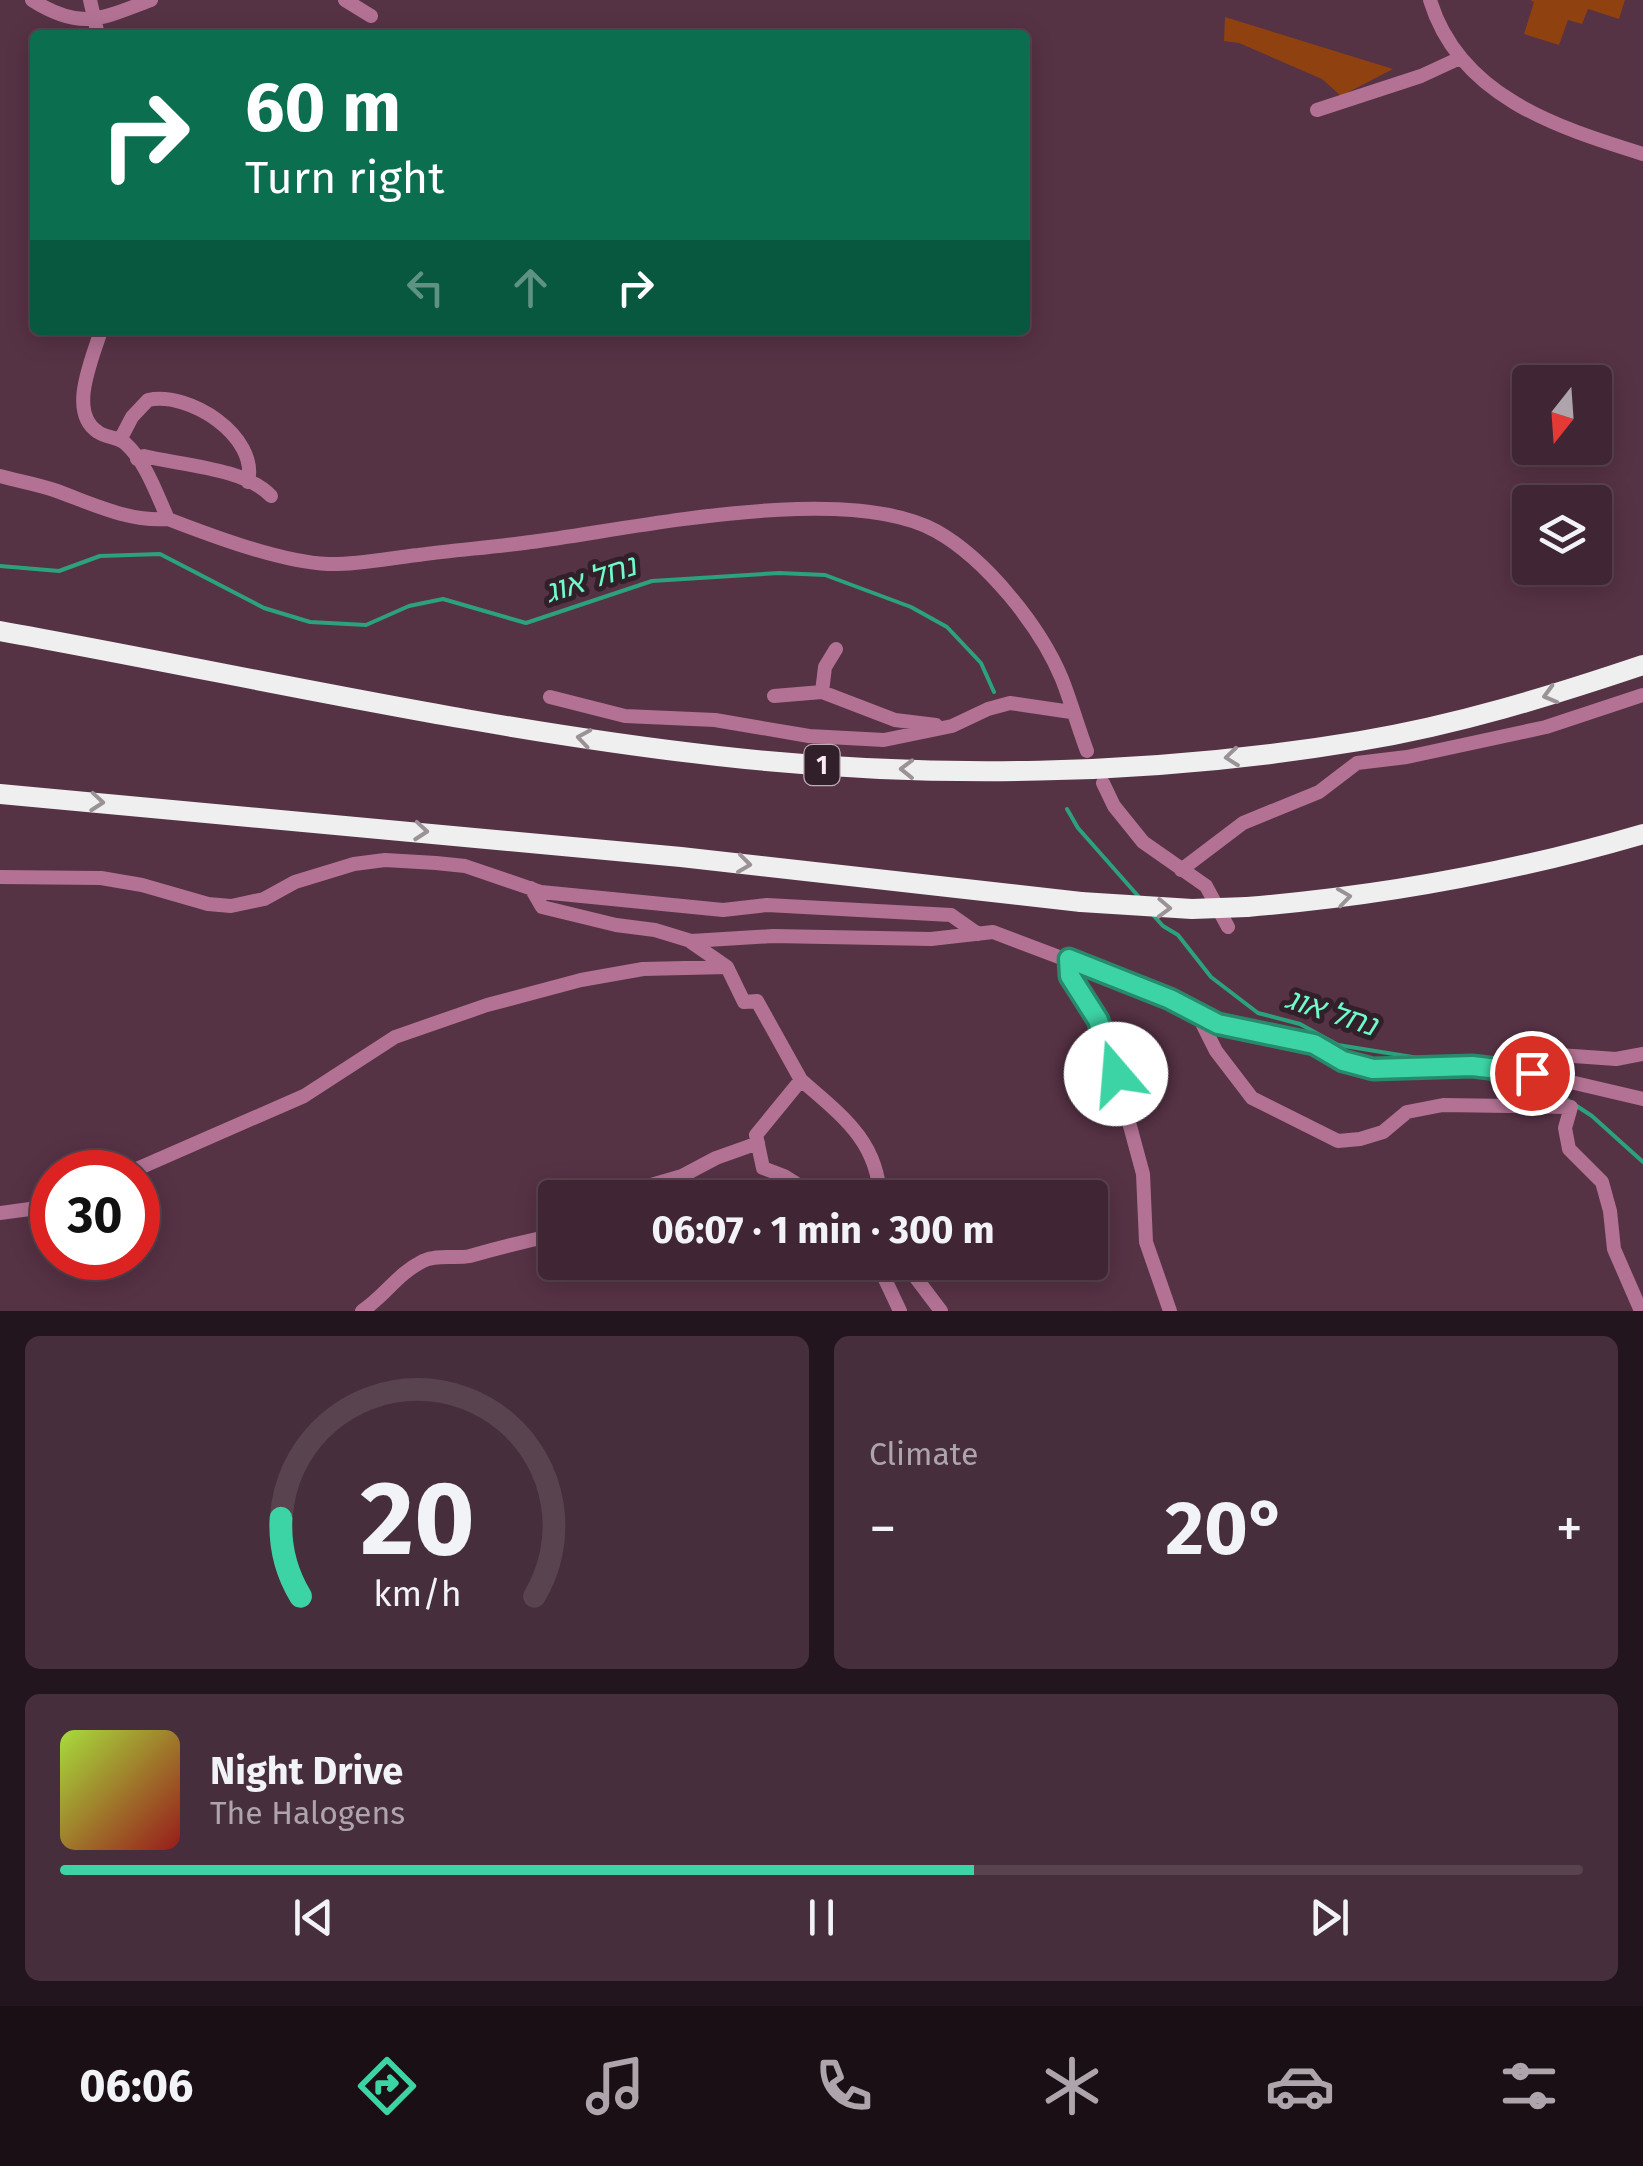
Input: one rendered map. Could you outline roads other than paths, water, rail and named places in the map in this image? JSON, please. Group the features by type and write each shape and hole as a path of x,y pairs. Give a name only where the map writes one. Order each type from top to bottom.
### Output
{"highway":[{"name":"1","path":"0,632 589,738 720,757 895,769 1103,767 1295,751 1454,722 1643,665"},
{"path":"0,794 662,855 1081,902 1192,908 1318,901 1470,878 1643,834"}],"street":[{"path":"32,0 70,20 97,28 151,0"},
{"path":"90,0 97,28"},
{"path":"345,0 371,16"},
{"path":"1430,0 1436,20 1473,74 1521,107 1643,154"},
{"path":"1317,110 1414,78 1460,58"},
{"path":"100,335 82,404 88,424 100,434 125,442 150,479 168,519"},
{"path":"120,440 148,400 178,399 226,428 246,456 251,470 248,482"},
{"path":"137,459 144,456 214,470 264,488 271,496"},
{"path":"0,476 51,489 113,512 151,520 168,519 210,535 327,564 772,511 843,509 902,518 936,531 1026,614 1062,679 1087,750"},
{"path":"822,692 824,667 836,649"},
{"path":"774,696 822,692 895,720 952,726"},
{"path":"1181,870 1243,823 1319,792 1357,763 1546,727 1643,695"},
{"path":"550,698 624,716 716,720 809,736 884,740 952,726 1010,703 1072,712"},
{"path":"1103,783 1114,806 1143,842 1206,886 1228,927"},
{"path":"0,877 101,878 231,906 264,900 295,882 354,864 385,860 465,866 530,888 724,910 767,905 951,915 978,934"},
{"path":"530,888 542,908 691,941 727,967 744,1002 757,1000 801,1080 838,1112 868,1147 879,1180"},
{"path":"691,941 773,936 931,939 993,932 1170,999 1218,1024 1314,1044 1343,1061 1373,1069 1472,1066 1532,1073 1643,1099"},
{"path":"1069,959 1070,976 1098,1020 1116,1074 1142,1174 1146,1242 1170,1311"},
{"path":"160,1159 304,1096 395,1037 487,1005 581,980 643,970 727,967"},
{"path":"1198,1014 1216,1050 1252,1098 1338,1140 1383,1132 1407,1112 1443,1105 1572,1107 1565,1128 1569,1149 1602,1182 1614,1249 1641,1311"},
{"path":"1532,1073 1560,1054 1616,1060 1643,1054"},
{"path":"790,1180 762,1168 756,1135 801,1080"},
{"path":"668,1180 758,1144"},
{"path":"0,1213 30,1209"},
{"path":"362,1311 382,1298 397,1277 428,1258 466,1257 538,1238"},
{"path":"885,1280 900,1311"},
{"path":"918,1280 942,1311"}],"waterway":[{"name":"נחל אוג","path":"0,566 59,571 100,556 160,554 264,608 310,622 366,625 409,606 443,599 526,623 652,581 779,573 825,575 911,607 947,627 981,663 994,692"},
{"name":"נחל אוג","path":"1067,809 1078,828 1139,897"},
{"name":"נחל אוג","path":"1154,916 1178,935 1211,977 1258,1013 1300,1024 1338,1045 1437,1061"},
{"name":"נחל אוג","path":"1499,1076 1566,1099 1592,1116 1643,1162"}]}
